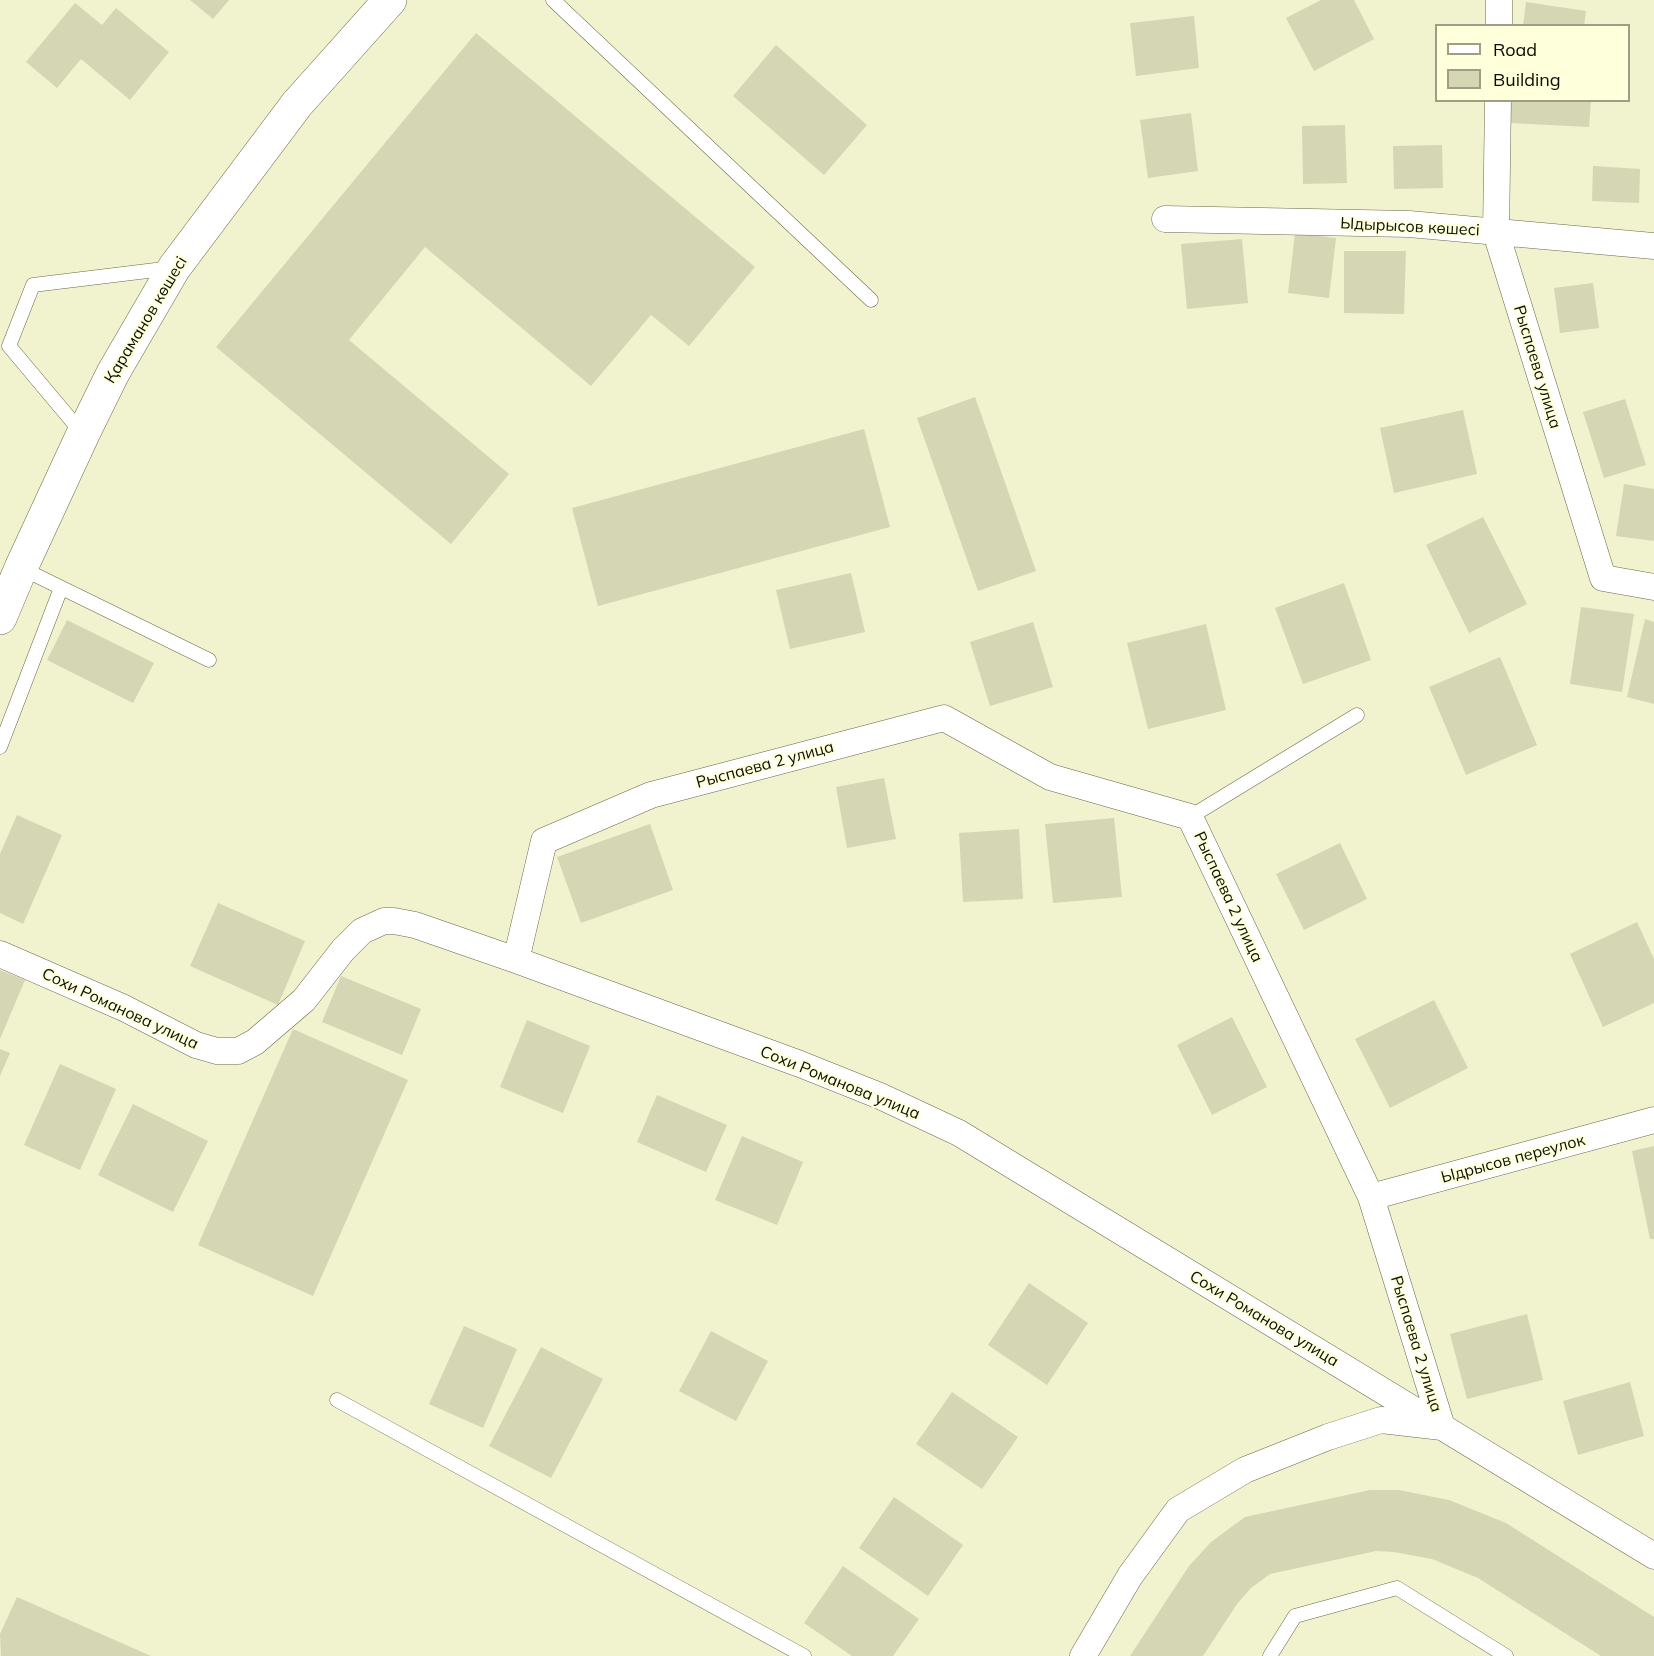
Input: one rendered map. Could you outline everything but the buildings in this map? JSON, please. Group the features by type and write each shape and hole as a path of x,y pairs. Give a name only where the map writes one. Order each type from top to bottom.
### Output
{"main road":[{"name":"Қараманов көшесі","path":"0,618 21,568 113,373 174,268 297,104 390,0"}],"street":[{"path":"1499,0 1499,24"},
{"name":"Рыспаева улица","path":"1498,102 1496,231 1603,578 1654,587"},
{"name":"Ыдырысов көшесі","path":"1165,219 1409,224 1654,246"},
{"name":"Рыспаева 2 улица","path":"516,960 544,841 651,795 944,717 1050,777 1190,817 1371,1197 1442,1427"},
{"name":"Сохи Романова улица","path":"0,954 124,1008 196,1046 217,1051 238,1051 255,1042 304,1000 343,950 363,931 384,921 415,925 516,960 880,1095 959,1133 1654,1556"},
{"name":"Ыдрысов переулок","path":"1371,1197 1654,1120"},
{"path":"1083,1656 1130,1576 1178,1510 1245,1470 1328,1437 1381,1420 1442,1427"}],"lane":[{"path":"553,0 871,300"},
{"path":"83,434 9,346 33,285 174,268"},
{"path":"21,568 209,660"},
{"path":"0,747 61,588"},
{"path":"1190,817 1357,715"},
{"path":"337,1400 804,1656"},
{"path":"1270,1656 1295,1616 1397,1588 1506,1656"}]}
